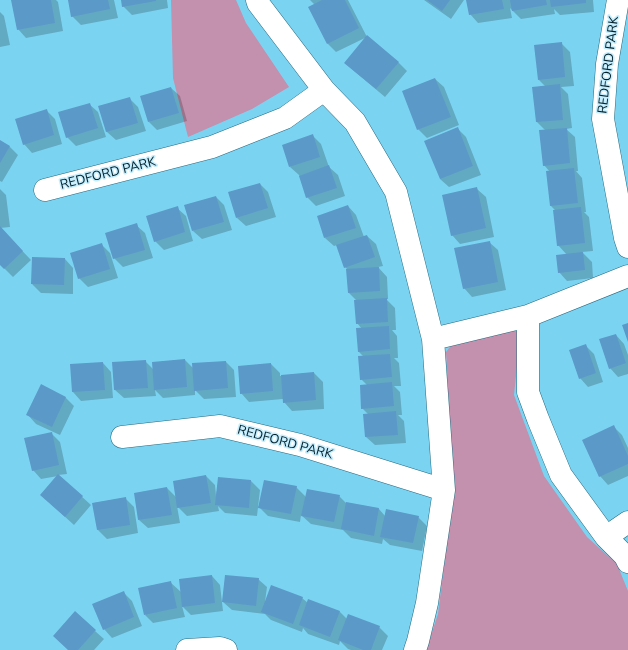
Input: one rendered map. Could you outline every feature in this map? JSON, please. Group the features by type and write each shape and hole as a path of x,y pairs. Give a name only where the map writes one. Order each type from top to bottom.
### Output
{"street":[{"path":"257,0 324,90 355,122 396,192 433,339 444,490 427,603 415,650"},
{"name":"REDFORD PARK","path":"618,0 607,64 602,119 628,247"},
{"name":"REDFORD PARK","path":"45,190 212,147 285,118 324,90"},
{"path":"433,339 528,316 628,276"},
{"path":"528,316 528,392 530,398 561,474 606,537 625,556 628,562"},
{"name":"REDFORD PARK","path":"122,437 220,426 300,445 444,490"},
{"path":"606,537 628,522"},
{"path":"187,650 220,648 226,650"}],"shaded area":[{"path":"171,0 236,0 246,23 289,87 252,109 188,137 173,78"},
{"path":"515,328 520,337 514,395 544,476 587,537 617,564 628,591 628,650 426,650 438,614 453,493 446,352 452,344"}],"building":[{"path":"11,0 51,0 55,23 17,30"},
{"path":"68,0 108,0 110,9 71,17"},
{"path":"121,0 156,0 156,1 122,7"},
{"path":"322,0 345,0 359,28 327,44 308,7"},
{"path":"427,0 450,0 442,11"},
{"path":"466,0 502,0 504,9 469,15"},
{"path":"510,0 546,0 547,5 512,11"},
{"path":"550,0 586,0 586,3 551,7"},
{"path":"367,35 399,62 376,89 344,63"},
{"path":"562,42 565,77 538,80 534,45"},
{"path":"435,78 451,117 417,130 402,91"},
{"path":"560,84 563,120 536,122 532,87"},
{"path":"171,87 179,113 148,122 140,96"},
{"path":"130,97 138,123 106,132 98,106"},
{"path":"90,103 98,128 66,138 58,112"},
{"path":"47,109 54,135 23,145 15,119"},
{"path":"458,127 473,166 440,179 424,141"},
{"path":"567,128 570,163 543,166 539,130"},
{"path":"313,134 320,157 289,167 282,145"},
{"path":"0,140 10,146 0,163"},
{"path":"329,165 337,188 306,198 299,176"},
{"path":"574,168 578,203 550,206 546,171"},
{"path":"260,183 268,208 236,218 228,192"},
{"path":"477,187 486,228 451,236 442,195"},
{"path":"216,196 224,222 192,231 184,205"},
{"path":"348,205 356,228 324,238 317,216"},
{"path":"178,206 185,232 154,242 146,216"},
{"path":"581,207 585,243 557,246 553,210"},
{"path":"137,223 145,250 113,259 105,233"},
{"path":"0,226 23,251 4,269 0,265"},
{"path":"367,235 375,257 344,268 336,245"},
{"path":"490,241 498,282 463,289 454,248"},
{"path":"102,243 110,269 78,279 70,253"},
{"path":"583,252 585,270 558,273 556,255"},
{"path":"32,257 65,258 64,285 31,284"},
{"path":"379,267 380,291 348,293 346,269"},
{"path":"387,298 388,322 356,324 354,300"},
{"path":"628,323 628,342 622,325"},
{"path":"389,326 390,349 358,352 356,328"},
{"path":"616,334 626,363 609,369 599,339"},
{"path":"586,344 596,373 579,379 569,350"},
{"path":"390,354 392,377 360,380 358,356"},
{"path":"185,359 187,387 154,390 152,362"},
{"path":"146,360 148,388 114,390 112,362"},
{"path":"226,361 228,388 194,391 192,363"},
{"path":"103,362 105,390 72,392 70,364"},
{"path":"271,363 273,391 240,394 238,366"},
{"path":"314,372 316,400 283,403 281,375"},
{"path":"392,382 394,406 361,409 360,385"},
{"path":"41,384 66,397 52,427 26,415"},
{"path":"396,411 398,435 365,437 363,414"},
{"path":"614,425 628,456 628,464 599,477 582,440"},
{"path":"52,432 59,465 32,471 24,438"},
{"path":"58,474 83,496 65,517 40,495"},
{"path":"206,475 211,503 177,508 173,481"},
{"path":"218,477 251,480 249,508 215,505"},
{"path":"264,480 297,486 291,514 258,508"},
{"path":"167,487 172,515 138,520 134,493"},
{"path":"307,489 340,495 334,522 301,516"},
{"path":"126,497 130,525 97,530 92,503"},
{"path":"346,502 379,508 374,536 341,529"},
{"path":"386,509 419,516 413,543 380,537"},
{"path":"212,575 215,603 182,607 179,579"},
{"path":"225,575 259,578 256,606 222,602"},
{"path":"171,581 177,608 144,615 138,588"},
{"path":"271,585 303,597 293,624 261,612"},
{"path":"124,591 134,617 103,630 92,604"},
{"path":"308,599 340,611 330,637 299,625"},
{"path":"75,611 96,630 78,650 68,650 53,636"},
{"path":"348,614 380,626 371,650 363,650 338,640"}]}
